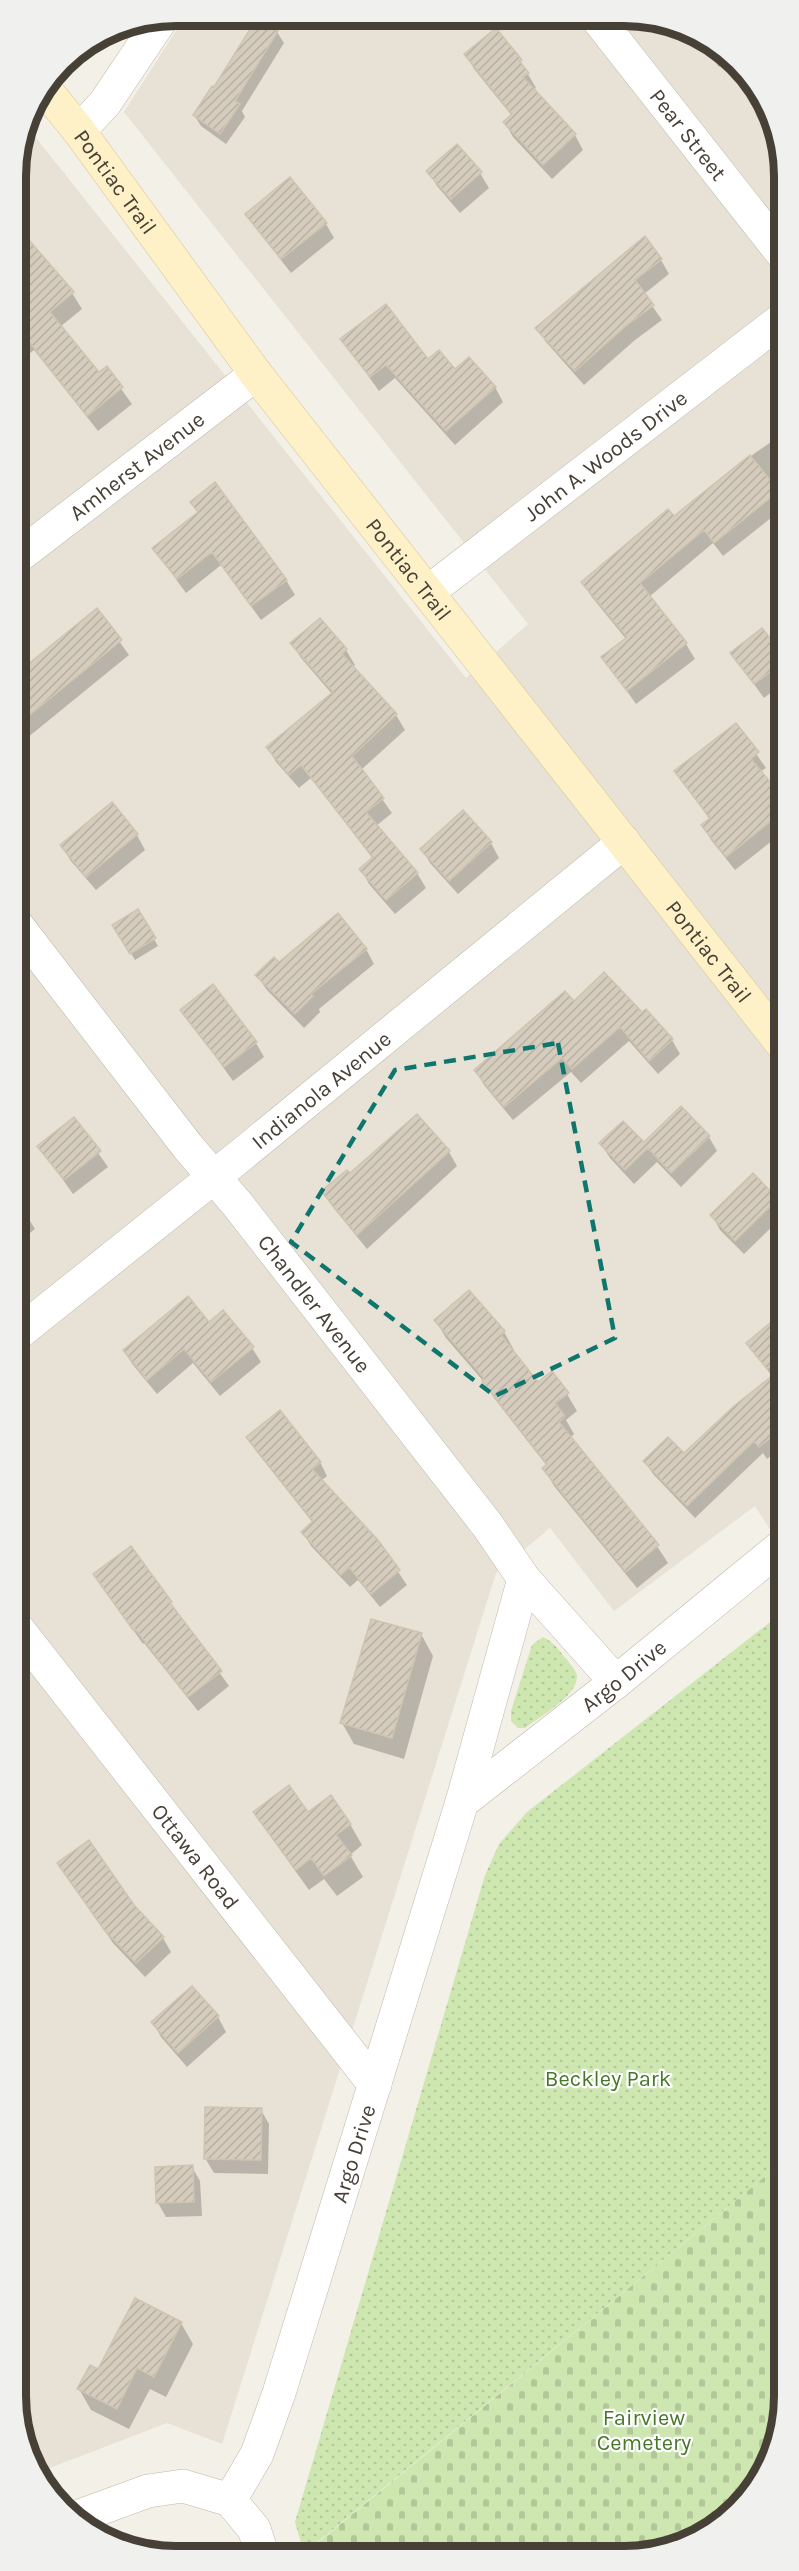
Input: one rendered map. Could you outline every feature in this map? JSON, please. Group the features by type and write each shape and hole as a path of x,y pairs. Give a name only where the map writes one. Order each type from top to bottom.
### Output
{"main road":[{"name":"Pontiac Trail","path":"49,95 79,131 256,374 774,1033"}],"street":[{"name":"Pear Street","path":"603,26 774,243"},
{"path":"79,131 105,104 156,27"},
{"name":"John A. Woods Drive","path":"428,592 774,325"},
{"name":"Amherst Avenue","path":"26,550 256,374"},
{"name":"Indianola Avenue","path":"25,1327 624,842"},
{"name":"Chandler Avenue","path":"26,936 480,1516 524,1579 616,1682"},
{"name":"Argo Drive","path":"462,1802 616,1682 773,1553"},
{"name":"Argo Drive","path":"230,2500 257,2454 279,2393 462,1802 524,1579"},
{"name":"Ottawa Road","path":"25,1639 375,2085"},
{"path":"84,2515 148,2491 183,2486 230,2500 254,2529 260,2546"}],"highlighted area":[{"path":"558,1043 615,1338 495,1396 291,1242 395,1070"}],"shaded area":[{"path":"179,26 624,26 653,28 690,41 715,56 743,84 758,109 771,146 774,175 773,1535 755,1506 614,1611 550,1528 496,1573 222,2444 167,2423 45,2470 33,2444 28,2425 25,2396 26,165 32,133 466,678 528,624 124,112"}],"green space":[{"name":"Beckley Park","path":"773,1620 773,2170 313,2546 302,2546 295,2522 485,1875 499,1844 527,1812"},
{"path":"543,1637 553,1644 573,1667 577,1676 576,1684 557,1705 525,1728 518,1728 511,1721 511,1711 532,1645"},
{"name":"Fairview Cemetery","path":"773,2170 772,2415 768,2435 758,2462 736,2495 723,2508 699,2525 681,2534 653,2543 624,2546 314,2546"}],"building":[{"path":"252,26 270,26 278,31 235,101 240,104 220,134 193,115 212,86 214,87"},
{"path":"496,28 522,60 519,61 529,73 523,77 576,134 543,165 503,122 512,114 464,54"},
{"path":"457,144 482,172 451,199 426,171"},
{"path":"290,177 327,223 281,259 245,214"},
{"path":"645,236 662,259 635,280 654,305 627,325 575,371 535,328"},
{"path":"26,237 74,292 50,312 99,372 107,366 123,387 87,416 26,338"},
{"path":"386,304 428,359 439,350 455,369 469,357 496,387 446,431 386,365 370,377 340,339"},
{"path":"750,455 774,485 774,495 714,543 704,530 640,583 687,643 627,691 601,657 627,637 581,582 668,509 674,516"},
{"path":"215,482 287,580 251,606 212,552 177,579 152,548 198,512 190,502"},
{"path":"97,608 122,640 26,718 26,666"},
{"path":"320,618 347,649 342,654 397,714 352,756 384,798 366,812 418,873 386,900 359,869 373,857 301,765 289,775 266,747 333,692 290,643"},
{"path":"762,628 774,643 774,669 754,684 730,653"},
{"path":"736,723 759,752 751,759 774,786 774,819 726,857 701,825 710,818 674,771"},
{"path":"112,802 138,834 86,877 60,845"},
{"path":"463,810 492,842 449,881 420,849"},
{"path":"138,909 156,938 130,954 112,925"},
{"path":"338,913 367,949 311,994 313,996 295,1014 255,975 274,957 279,962"},
{"path":"604,972 642,1012 646,1009 673,1039 649,1061 620,1027 572,1069 562,1058 504,1107 474,1070 565,991 574,1001"},
{"path":"213,984 257,1042 224,1067 180,1010"},
{"path":"681,1106 710,1136 671,1173 648,1148 625,1170 599,1143 623,1121 644,1142"},
{"path":"417,1114 450,1151 357,1235 321,1191 347,1170 350,1173"},
{"path":"74,1117 101,1151 64,1180 37,1146"},
{"path":"753,1173 774,1194 774,1203 735,1241 710,1215"},
{"path":"469,1290 505,1331 501,1335 538,1382 552,1371 569,1393 555,1403 565,1416 559,1422 659,1545 626,1572 542,1468 547,1464 482,1381 484,1378 434,1320"},
{"path":"188,1296 209,1322 223,1310 254,1347 211,1382 184,1349 147,1380 123,1350"},
{"path":"773,1320 773,1363 767,1369 746,1343"},
{"path":"773,1375 773,1436 759,1447 754,1441 687,1506 643,1461 668,1437 684,1453 734,1406"},
{"path":"280,1410 321,1462 312,1469 378,1540 400,1570 371,1594 349,1567 341,1575 301,1532 313,1521 246,1437"},
{"path":"131,1546 172,1602 170,1603 222,1671 188,1697 135,1629 133,1630 93,1574"},
{"path":"371,1619 422,1633 392,1738 340,1723"},
{"path":"289,1785 308,1812 331,1795 351,1824 336,1835 352,1855 324,1876 311,1858 296,1870 253,1812"},
{"path":"89,1840 134,1905 164,1937 136,1963 105,1931 57,1863"},
{"path":"192,1986 219,2016 178,2053 151,2022"},
{"path":"205,2107 262,2108 261,2160 204,2159"},
{"path":"193,2165 194,2202 156,2203 155,2167"},
{"path":"135,2298 182,2322 154,2377 137,2368 117,2409 77,2389 90,2365 98,2369"}]}
